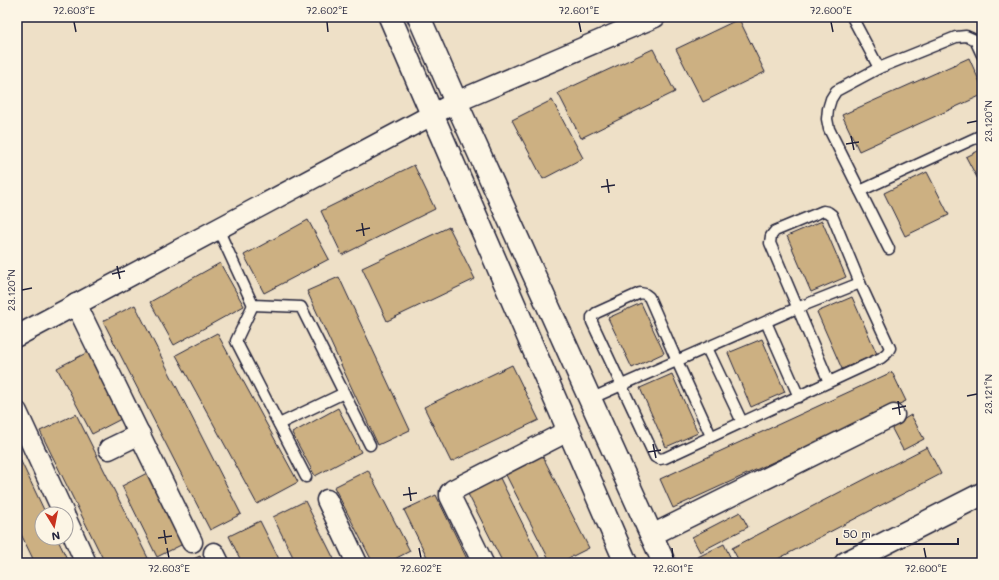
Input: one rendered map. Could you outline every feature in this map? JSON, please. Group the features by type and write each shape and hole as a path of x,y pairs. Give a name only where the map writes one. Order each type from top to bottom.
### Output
{"street":[{"path":"390,17 626,563"},
{"path":"419,17 664,563"},
{"path":"17,336 456,102 655,17"},
{"path":"76,304 192,542"},
{"path":"17,412 60,506"},
{"path":"652,535 894,415"},
{"path":"483,563 450,496 450,493 453,490 568,431"},
{"path":"109,449 140,434"},
{"path":"846,563 982,494"},
{"path":"327,500 357,563"},
{"path":"74,537 86,563"}],"lane":[{"path":"852,17 879,68"},
{"path":"889,249 829,129 827,119 831,99 836,91 879,68 956,37 966,36 975,40 982,55"},
{"path":"860,191 982,134"},
{"path":"711,436 676,361 649,296 646,294 640,294 596,313 592,317 592,322 621,386 655,456 660,459 665,458 881,358 887,353 890,348 860,283 832,215 823,211 775,231 771,236 770,243 829,382"},
{"path":"218,229 252,305 236,341 306,477"},
{"path":"590,399 797,308 860,283"},
{"path":"252,305 301,307 370,444"},
{"path":"766,322 798,396"},
{"path":"707,348 742,422"},
{"path":"278,424 344,393"}],"building":[{"path":"739,19 765,72 703,102 676,49"},
{"path":"653,49 675,92 581,138 558,93"},
{"path":"969,58 982,87 982,95 859,151 842,115"},
{"path":"552,100 583,158 543,179 512,120"},
{"path":"982,149 982,187 966,157"},
{"path":"414,165 435,209 342,255 321,211"},
{"path":"927,172 949,215 905,236 884,193"},
{"path":"308,220 329,259 264,293 244,255"},
{"path":"822,221 846,277 811,292 787,236"},
{"path":"449,227 475,279 387,321 362,268"},
{"path":"220,263 244,306 174,345 150,302"},
{"path":"339,277 410,430 378,445 307,291"},
{"path":"852,297 877,354 842,369 817,312"},
{"path":"641,303 664,353 632,368 608,318"},
{"path":"135,305 241,514 210,530 103,321"},
{"path":"217,333 298,482 257,504 176,355"},
{"path":"762,339 785,392 751,407 728,353"},
{"path":"88,352 123,418 92,434 57,368"},
{"path":"512,365 539,420 451,462 424,407"},
{"path":"892,372 906,401 673,508 660,479"},
{"path":"672,374 698,433 666,447 640,388"},
{"path":"338,408 361,452 315,476 292,433"},
{"path":"76,414 148,558 138,563 105,563 40,431"},
{"path":"911,415 924,439 903,450 891,427"},
{"path":"927,447 941,474 770,563 740,563 732,548"},
{"path":"17,453 42,506 34,506 34,546 61,546 69,563 35,563 17,526"},
{"path":"542,455 589,548 559,563 551,563 505,473"},
{"path":"368,470 410,551 387,563 373,563 334,487"},
{"path":"149,472 185,543 157,557 122,486"},
{"path":"499,476 542,563 503,563 467,492"},
{"path":"436,495 469,563 430,563 404,510"},
{"path":"305,501 336,563 296,563 273,517"},
{"path":"740,512 748,527 700,552 692,537"},
{"path":"260,521 281,563 242,563 229,536"},
{"path":"724,544 733,563 696,563 694,559"},
{"path":"200,556 203,563 185,563"}]}
